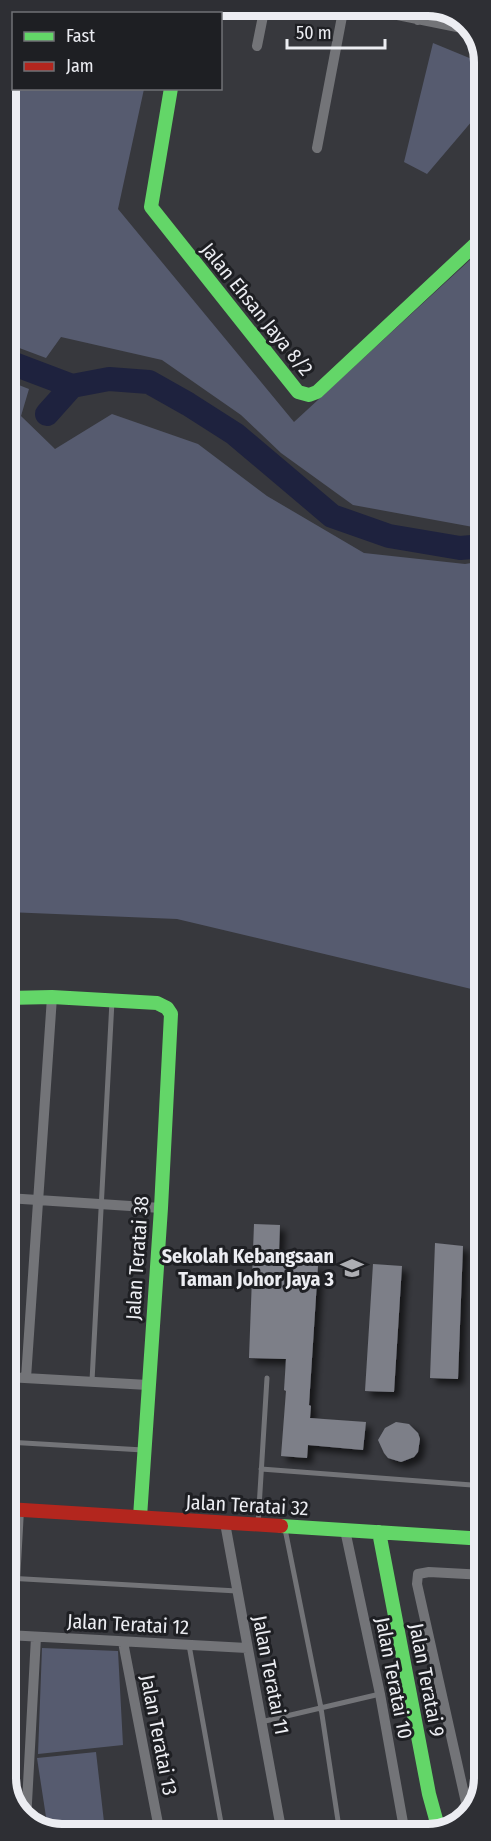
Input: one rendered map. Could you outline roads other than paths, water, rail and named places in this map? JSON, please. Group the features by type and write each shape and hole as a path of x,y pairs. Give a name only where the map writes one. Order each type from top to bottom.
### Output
{"street":[{"path":"257,46 263,17"},
{"path":"317,148 342,17"},
{"path":"404,17 458,27"},
{"name":"Jalan Ehsan Jaya 8/2","path":"171,90 151,207 298,392 309,395 317,392 474,245"},
{"path":"26,1378 52,997"},
{"path":"16,998 112,1000"},
{"name":"Jalan Teratai 38","path":"112,1000 163,1005 171,1014 161,1208 140,1517"},
{"path":"16,1199 161,1208"},
{"path":"16,1377 148,1385"},
{"name":"Jalan Teratai 32","path":"16,1510 474,1538"},
{"name":"Jalan Teratai 11","path":"225,1523 280,1824"},
{"name":"Jalan Teratai 10","path":"345,1530 380,1694 403,1824"},
{"name":"Jalan Teratai 9","path":"379,1532 429,1794 437,1824"},
{"path":"467,1803 417,1584 418,1574 429,1572 474,1574"},
{"name":"Jalan Teratai 12","path":"16,1636 247,1648"},
{"path":"27,1807 36,1637"},
{"name":"Jalan Teratai 13","path":"123,1642 158,1824"}],"lane":[{"path":"92,1383 112,1000"},
{"path":"258,1526 267,1378"},
{"path":"16,1443 144,1450"},
{"path":"261,1469 474,1485"},
{"path":"285,1527 321,1708 338,1824"},
{"path":"16,1579 237,1592"},
{"path":"189,1645 221,1824"},
{"path":"261,1722 380,1694"}],"waterway":[{"path":"16,365 72,386"},
{"path":"47,414 72,386 109,379 149,382 235,434 332,516 389,536 460,548 474,547"}],"place":[{"name":"Sekolah Kebangsaan Taman Johor Jaya 3","path":"352,1268"}]}
